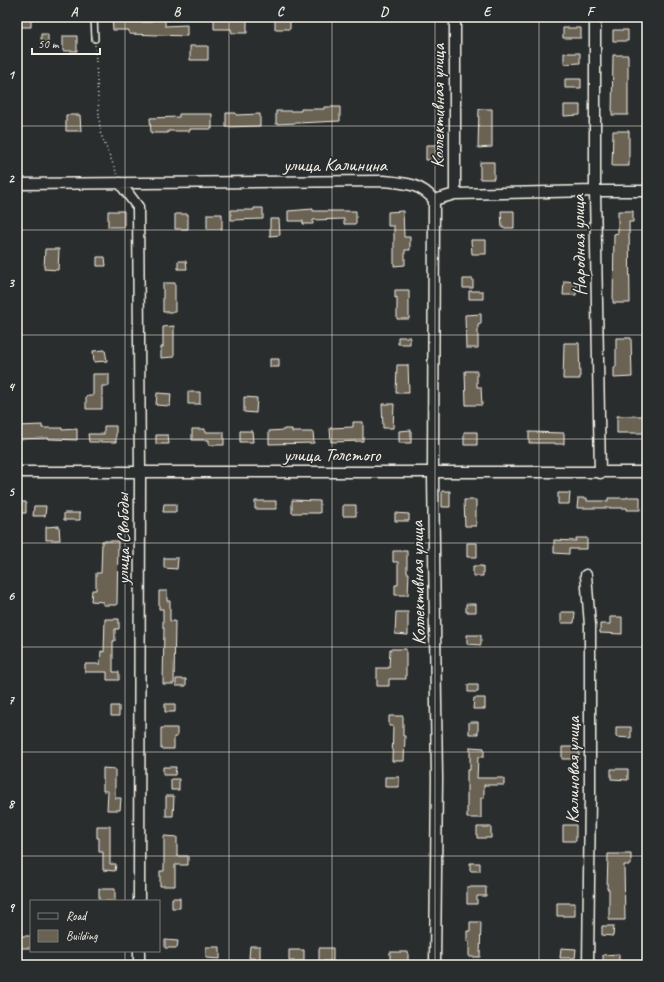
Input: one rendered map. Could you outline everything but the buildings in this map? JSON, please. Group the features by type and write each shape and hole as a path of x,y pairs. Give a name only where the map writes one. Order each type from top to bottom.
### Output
{"street":[{"name":"Коллективная улица","path":"455,17 455,194"},
{"name":"Народная улица","path":"595,17 594,191 600,473"},
{"name":"улица Калинина","path":"17,184 384,181 410,184 428,192 434,200"},
{"name":"улица Свободы","path":"120,183 138,207 140,472 139,900"},
{"path":"434,200 455,194 647,191"},
{"name":"Коллективная улица","path":"434,200 433,473 437,779 435,965"},
{"name":"улица Толстого","path":"17,472 647,472"},
{"name":"Калиновая улица","path":"586,575 590,641 588,965"},
{"path":"139,952 139,965"}],"lane":[{"path":"94,17 95,39"}],"path":[{"path":"95,39 100,132 120,183"}]}
